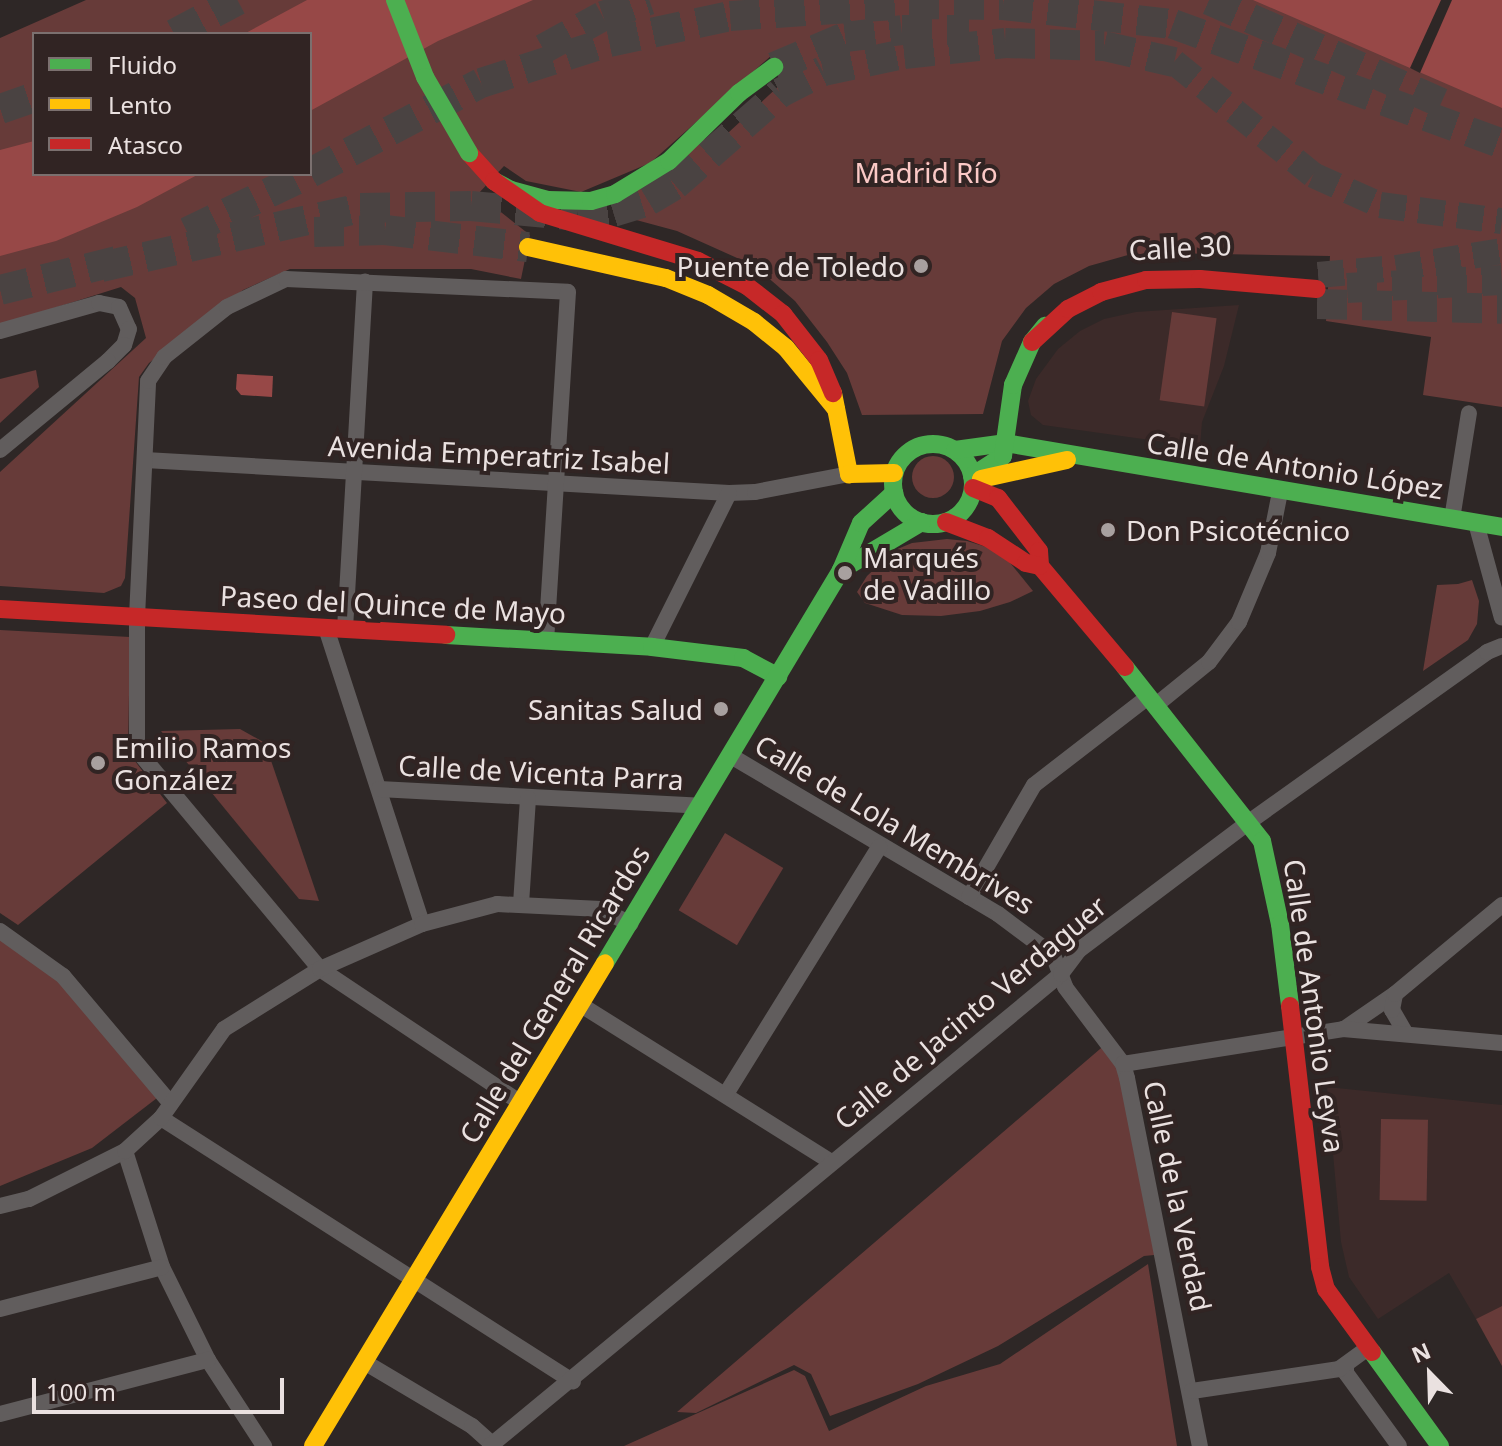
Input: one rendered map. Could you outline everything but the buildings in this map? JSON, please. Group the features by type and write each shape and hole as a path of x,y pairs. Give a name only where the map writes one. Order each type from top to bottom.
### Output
{"main road":[{"path":"395,0 425,77 469,153 494,181 518,200 562,223 649,245 720,270 783,314 819,360 831,384 849,474 894,473"},
{"path":"494,181 511,190 548,200 591,201 615,194 655,172 739,93 774,67"},
{"path":"528,247 666,278 708,295 754,322 786,348 836,409"},
{"path":"973,482 966,461 955,450 944,445 920,446 901,459 894,473 894,493 902,509 922,522 946,522 963,510 973,482 1003,456 1013,385 1032,342 1068,309 1101,292 1146,280 1200,279 1317,290"},
{"name":"Calle de Antonio López","path":"955,450 1005,443 1280,492 1502,527"},
{"name":"Calle de Antonio López","path":"973,482 1079,458"},
{"name":"Calle de Antonio Leyva","path":"973,482 998,498 1039,551 1040,566 1153,701 1262,841 1271,871 1294,1038 1320,1267 1336,1307 1440,1446"},
{"name":"Calle del General Ricardos","path":"313,1446 366,1363 778,677 841,570 861,523 894,493"},
{"name":"Calle del General Ricardos","path":"841,570 922,522"},
{"name":"Calle de Antonio Leyva","path":"946,522 988,538 1026,563 1040,566"},
{"name":"Paseo del Quince de Mayo","path":"0,609 652,647 743,658 778,677"}],"street":[{"path":"521,1103 320,969 137,750 137,617 148,381 164,357 227,307 286,279 568,292 546,641"},
{"path":"365,282 352,472 335,629 379,789 422,924"},
{"path":"0,331 99,303 119,307 129,329 124,345 0,450"},
{"path":"1452,519 1469,413"},
{"name":"Avenida Emperatriz Isabel","path":"145,460 729,493 755,492 849,474"},
{"path":"969,897 1034,785 1209,662 1239,622 1268,553 1280,492"},
{"path":"652,647 729,493"},
{"path":"1476,523 1502,618"},
{"name":"Calle de Jacinto Verdaguer","path":"491,1445 573,1381 831,1162 1061,974 1079,950 1249,822 1487,652 1502,646"},
{"name":"Calle de Lola Membrives","path":"731,756 879,847 969,897 1047,947 1061,974"},
{"name":"Calle de Vicenta Parra","path":"379,789 701,806"},
{"path":"521,904 528,798"},
{"path":"726,1094 879,847"},
{"path":"0,1206 29,1199 125,1151 166,1111 224,1029 320,969 422,924 497,904 601,909 630,924"},
{"path":"1343,1029 1395,994 1502,905"},
{"path":"0,931 63,976 166,1111 413,1282 573,1381"},
{"name":"Calle de la Verdad","path":"1061,974 1065,987 1123,1064 1192,1391 1200,1446"},
{"path":"1395,994 1392,1010 1406,1034"},
{"path":"581,1005 831,1162"},
{"path":"1123,1064 1343,1029 1502,1043"},
{"path":"125,1151 162,1267 208,1360 264,1446"},
{"path":"0,1309 162,1267"},
{"path":"1192,1391 1346,1365 1367,1349"},
{"path":"0,1414 208,1360"},
{"path":"366,1363 472,1426 491,1445"},
{"path":"1346,1365 1346,1373 1399,1446"}],"shaded area":[{"path":"307,0 533,0 438,41 312,110 312,32 248,32"},
{"path":"1253,0 1502,0 1502,108 1410,68"},
{"path":"32,142 32,176 195,176 137,207 56,241 0,256 0,150"},
{"path":"1239,305 1224,366 1202,422 1200,447 1043,425 1031,415 1028,401 1036,379 1058,349 1080,331 1104,319 1136,312"},
{"path":"237,374 273,376 272,397 241,395 236,389"},
{"path":"1327,1087 1502,1105 1502,1306 1476,1319 1449,1273 1378,1319 1349,1277 1341,1242"}],"green space":[{"name":"Madrid Río","path":"86,0 1502,0 1502,407 1423,395 1431,337 1326,321 1330,256 1164,253 1128,255 1089,266 1054,284 1026,308 1002,341 983,414 862,415 847,373 827,342 795,301 765,275 746,262 677,231 614,214 615,205 703,139 716,144 782,83 772,55 650,163 581,192 526,181 504,166 478,194 530,235 521,279 471,269 290,269 243,290 149,363 139,377 125,578 121,586 104,593 0,586 0,472 146,338 135,298 121,287 0,325 0,38"},
{"path":"1172,312 1217,318 1204,406 1160,400"},
{"path":"36,370 39,387 0,423 0,379"},
{"path":"933,456 948,462 954,477 948,492 933,498 918,492 912,477 918,462"},
{"path":"947,539 993,549 1007,559 1033,591 980,611 941,616 902,615 865,603 857,592 867,576 895,550 912,543"},
{"path":"1472,580 1479,601 1477,624 1468,640 1423,671 1437,585"},
{"path":"0,630 130,637 128,752 167,803 18,925 0,913"},
{"path":"240,729 265,743 319,901 299,899 161,731"},
{"path":"725,833 783,868 737,945 679,910"},
{"path":"0,935 51,968 157,1098 92,1148 0,1186"},
{"path":"1107,1043 1123,1064 1164,1254 1144,1256 998,1346 918,1384 830,1416 811,1374 794,1365 696,1413 677,1412"},
{"path":"1381,1119 1428,1120 1427,1201 1380,1200"},
{"path":"1148,1264 1177,1446 624,1446 794,1370 805,1376 829,1431 926,1386 1000,1364"},
{"path":"1502,1306 1502,1366 1476,1319"}],"pier":[{"path":"1441,0 1452,0 1420,73 1410,68"}],"tunnel":[{"path":"178,32 238,0"},
{"path":"543,49 603,16 649,0"},
{"path":"1209,0 1441,103"},
{"path":"312,172 481,83 609,42 730,16 909,4 1003,5 1173,24 1502,144"},
{"path":"774,67 845,37 902,30 969,30"},
{"path":"101,267 360,208 471,206 578,216 613,212 648,201 675,185 780,93 823,71 904,54 1005,43 1104,46 1174,62"},
{"path":"1174,62 1313,175 1380,205 1502,221"},
{"path":"0,109 32,98"},
{"path":"187,232 304,176"},
{"path":"314,232 385,230 528,247"},
{"path":"1318,275 1396,268 1502,251"},
{"path":"0,290 117,261"},
{"path":"1347,288 1502,280"},
{"path":"1317,304 1502,309"}],"traffic: fast":[{"path":"395,0 425,77 469,153"},
{"path":"494,181 511,190 548,200 591,201 615,194 669,161 739,93 774,67"},
{"path":"972,476 1003,456 1013,385 1032,342 1045,326"},
{"path":"955,450 1005,443 1502,527"},
{"path":"933,444 948,447 961,456 970,469 973,484 970,499 961,512 948,521 933,524 918,521 905,512 896,499 893,484 896,469 905,456 918,447 933,444"},
{"path":"605,963 841,570 861,523 894,493"},
{"path":"841,570 922,522"},
{"path":"446,635 652,647 743,658 778,677"},
{"path":"1125,667 1262,841 1280,924 1290,1006"},
{"path":"1372,1352 1440,1446"}],"traffic: slow":[{"path":"528,247 666,278 708,295 754,322 786,348 836,409"},
{"path":"833,393 849,474 894,473"},
{"path":"981,479 1067,460"},
{"path":"313,1446 605,963"}],"traffic: jam":[{"path":"469,153 494,181 540,213 698,261 747,286 783,314 819,360 833,393"},
{"path":"1032,342 1068,309 1101,292 1146,280 1200,279 1317,289"},
{"path":"973,488 998,498 1039,551 1040,566 1125,667"},
{"path":"946,522 988,538 1026,563 1040,566"},
{"path":"0,609 446,635"},
{"path":"1290,1006 1320,1267 1326,1289 1372,1352"}],"place":[{"name":"Puente de Toledo","path":"921,266"},
{"name":"Don Psicotécnico","path":"1108,530"},
{"name":"Marqués de Vadillo","path":"845,573"},
{"name":"Sanitas Salud","path":"721,709"},
{"name":"Emilio Ramos González","path":"98,763"}]}
